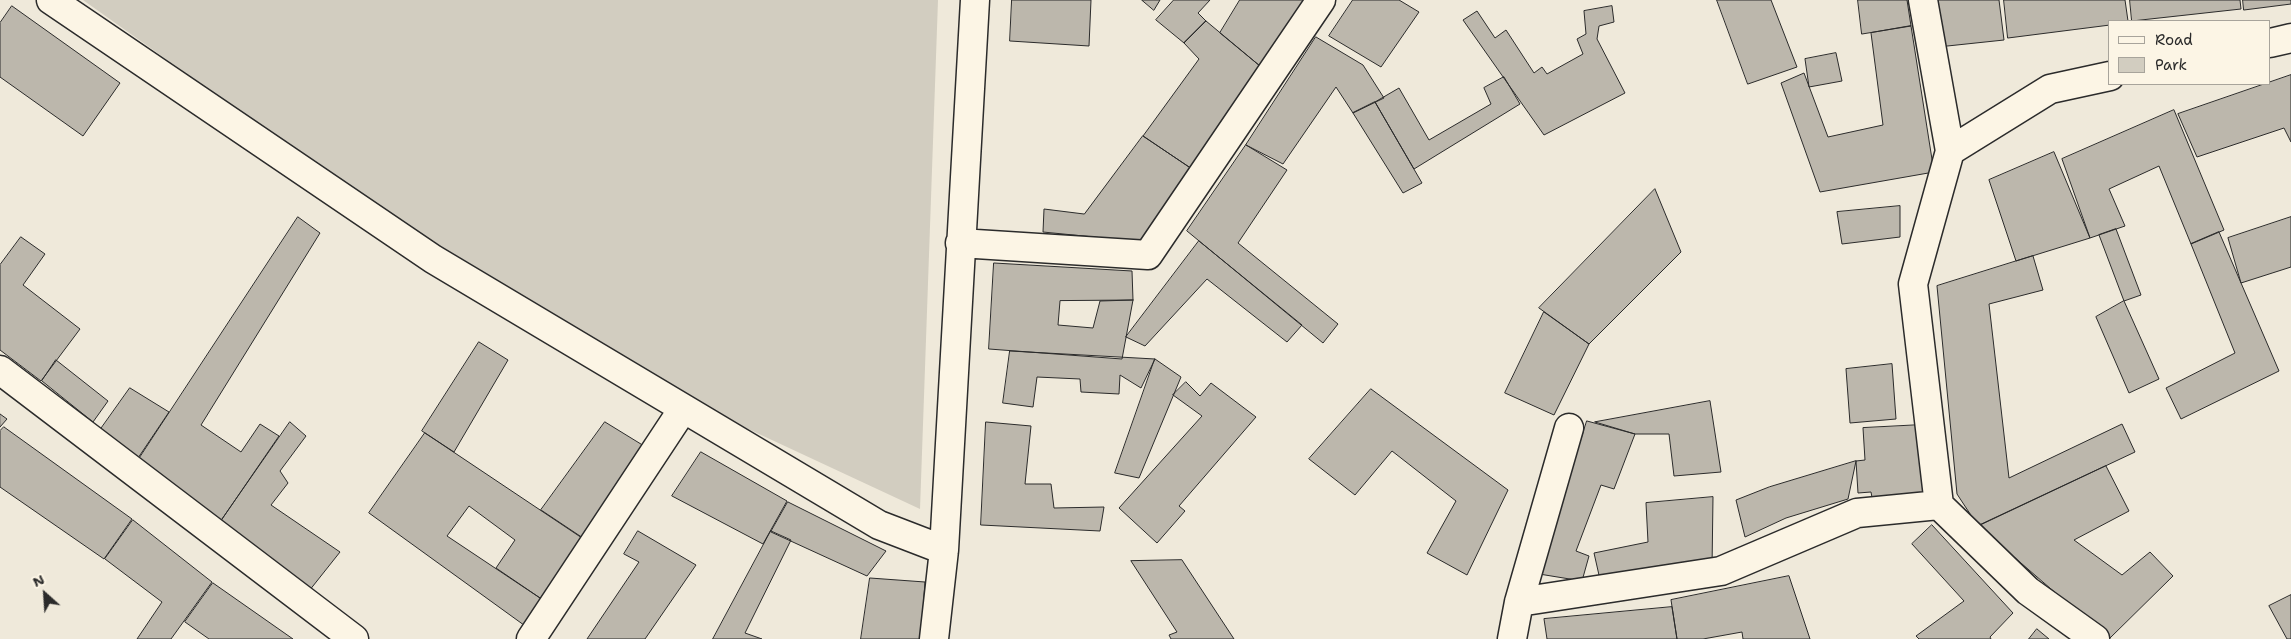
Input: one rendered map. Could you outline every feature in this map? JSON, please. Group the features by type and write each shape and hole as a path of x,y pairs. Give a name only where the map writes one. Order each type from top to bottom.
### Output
{"street":[{"path":"51,0 433,259 878,525 944,550"},
{"path":"934,639 944,550 975,0"},
{"path":"960,243 1148,255 1321,0"},
{"path":"1923,0 1950,151 1913,284 1939,505 2028,591 2095,639"},
{"path":"2271,43 2291,38"},
{"path":"1950,151 2050,89 2108,76"},
{"path":"0,370 354,639"},
{"path":"531,639 684,409"},
{"path":"1512,639 1519,602 1569,428"},
{"path":"1519,602 1721,571 1857,513 1939,505"}],"green space":[{"path":"83,0 938,0 920,509 568,345"}],"building":[{"path":"1012,0 1091,0 1089,46 1010,41"},
{"path":"1142,0 1160,0 1154,10"},
{"path":"1174,0 1210,0 1198,13 1206,21 1184,43 1156,20"},
{"path":"1240,0 1309,0 1266,71 1220,33"},
{"path":"1353,0 1399,0 1419,12 1381,67 1329,36"},
{"path":"1717,0 1771,0 1797,67 1748,84"},
{"path":"1858,0 1907,0 1911,26 1862,34"},
{"path":"1931,0 1999,0 2004,40 1938,47"},
{"path":"2004,0 2125,0 2128,20 2108,20 2108,25 2008,38"},
{"path":"2130,0 2240,0 2241,9 2132,20"},
{"path":"2243,0 2291,0 2291,4 2244,10"},
{"path":"12,6 120,83 83,136 0,77 0,23"},
{"path":"1612,6 1614,22 1599,26 1597,39 1625,93 1544,135 1463,20 1477,11 1495,38 1506,30 1534,73 1542,67 1547,74 1583,54 1577,39 1586,34 1584,11"},
{"path":"1206,21 1266,71 1195,171 1143,136 1199,59 1184,43"},
{"path":"1911,26 1934,172 1820,192 1781,83 1804,73 1828,137 1883,125 1871,33"},
{"path":"1316,37 1363,65 1384,98 1353,113 1336,87 1283,164 1246,145"},
{"path":"1836,53 1842,81 1809,87 1805,59"},
{"path":"2291,75 2291,142 2284,128 2197,157 2178,114 2262,85 2271,85 2271,82"},
{"path":"1504,77 1520,104 1414,169 1375,102 1399,88 1429,140 1491,104 1484,88"},
{"path":"1375,102 1422,183 1403,193 1353,113"},
{"path":"2174,110 2224,230 2191,244 2159,166 2109,189 2125,226 2090,238 2062,159"},
{"path":"1143,136 1195,171 1144,242 1043,232 1044,209 1084,214"},
{"path":"1246,145 1287,170 1238,243 1338,324 1323,343 1187,231"},
{"path":"2054,152 2090,238 2016,261 1989,180"},
{"path":"1655,189 1681,252 1589,344 1539,308"},
{"path":"1900,206 1900,237 1842,244 1837,212"},
{"path":"298,217 320,233 201,425 241,452 260,424 279,436 218,525 137,462"},
{"path":"2291,217 2291,267 2241,283 2228,238"},
{"path":"2116,229 2141,295 2124,301 2099,235"},
{"path":"2219,232 2279,371 2181,419 2166,388 2235,353 2191,244"},
{"path":"21,237 45,254 23,285 80,329 41,381 0,350 0,265"},
{"path":"1199,241 1302,325 1287,342 1207,279 1145,346 1126,337"},
{"path":"2033,256 2043,290 1989,304 2009,478 2122,424 2135,452 1978,526 1957,494 1937,286"},
{"path":"994,263 1132,271 1133,300 1122,359 989,349","holes":["1133,300 1100,301 1093,328 1058,325 1060,301"]},
{"path":"2124,301 2159,379 2129,393 2096,317"},
{"path":"1544,312 1589,344 1554,415 1505,393"},
{"path":"479,342 508,360 454,452 422,431"},
{"path":"1010,351 1155,359 1141,388 1120,375 1119,394 1081,392 1080,379 1037,377 1033,407 1003,403"},
{"path":"1155,359 1181,377 1139,478 1115,473"},
{"path":"56,360 108,401 93,422 42,381"},
{"path":"1892,364 1896,419 1850,423 1846,369"},
{"path":"1186,382 1200,396 1211,383 1256,417 1179,506 1185,511 1157,543 1119,508 1202,416 1173,395"},
{"path":"130,388 169,412 136,461 98,433"},
{"path":"1371,389 1508,490 1467,575 1427,553 1456,501 1392,451 1355,495 1309,459"},
{"path":"1710,401 1721,472 1674,476 1669,434 1635,434 1595,422"},
{"path":"0,414 7,419 0,427"},
{"path":"1587,421 1635,434 1614,489 1601,485 1576,551 1589,556 1582,581 1539,574"},
{"path":"290,422 306,436 280,471 288,483 271,505 340,552 309,591 219,524"},
{"path":"605,422 649,449 586,540 541,510"},
{"path":"986,422 1031,426 1025,484 1051,484 1054,508 1104,507 1100,531 981,525"},
{"path":"1921,425 1924,496 1873,503 1871,492 1858,493 1856,461 1865,460 1863,428"},
{"path":"4,427 132,519 104,559 0,487 0,431"},
{"path":"425,433 585,540 546,602 528,628 369,513","holes":["469,506 515,540 496,568 546,602 447,536"]},
{"path":"701,452 787,501 763,544 672,496"},
{"path":"1856,461 1848,499 1786,518 1745,537 1736,500 1769,487"},
{"path":"2106,466 2129,511 2074,540 2122,575 2150,552 2173,576 2109,639 1978,526"},
{"path":"1713,497 1712,569 1601,584 1594,553 1648,542 1646,503"},
{"path":"788,502 886,551 867,576 771,532"},
{"path":"133,520 212,582 171,639 137,639 162,602 105,559"},
{"path":"1932,525 2013,613 1990,637 1991,639 1919,639 1916,636 1964,601 1912,544"},
{"path":"638,531 696,565 645,639 587,639 639,562 624,554"},
{"path":"771,531 791,540 745,633 762,639 713,639"},
{"path":"1182,560 1234,639 1171,639 1169,635 1177,632 1131,561"},
{"path":"1789,576 1810,639 1743,639 1742,632 1703,639 1677,639 1671,600"},
{"path":"870,578 925,582 921,639 861,639"},
{"path":"213,583 293,639 209,639 185,622"},
{"path":"2291,595 2291,639 2287,639 2269,606"},
{"path":"1672,607 1677,639 1547,639 1544,619"},
{"path":"2037,629 2049,639 2029,639"}]}
